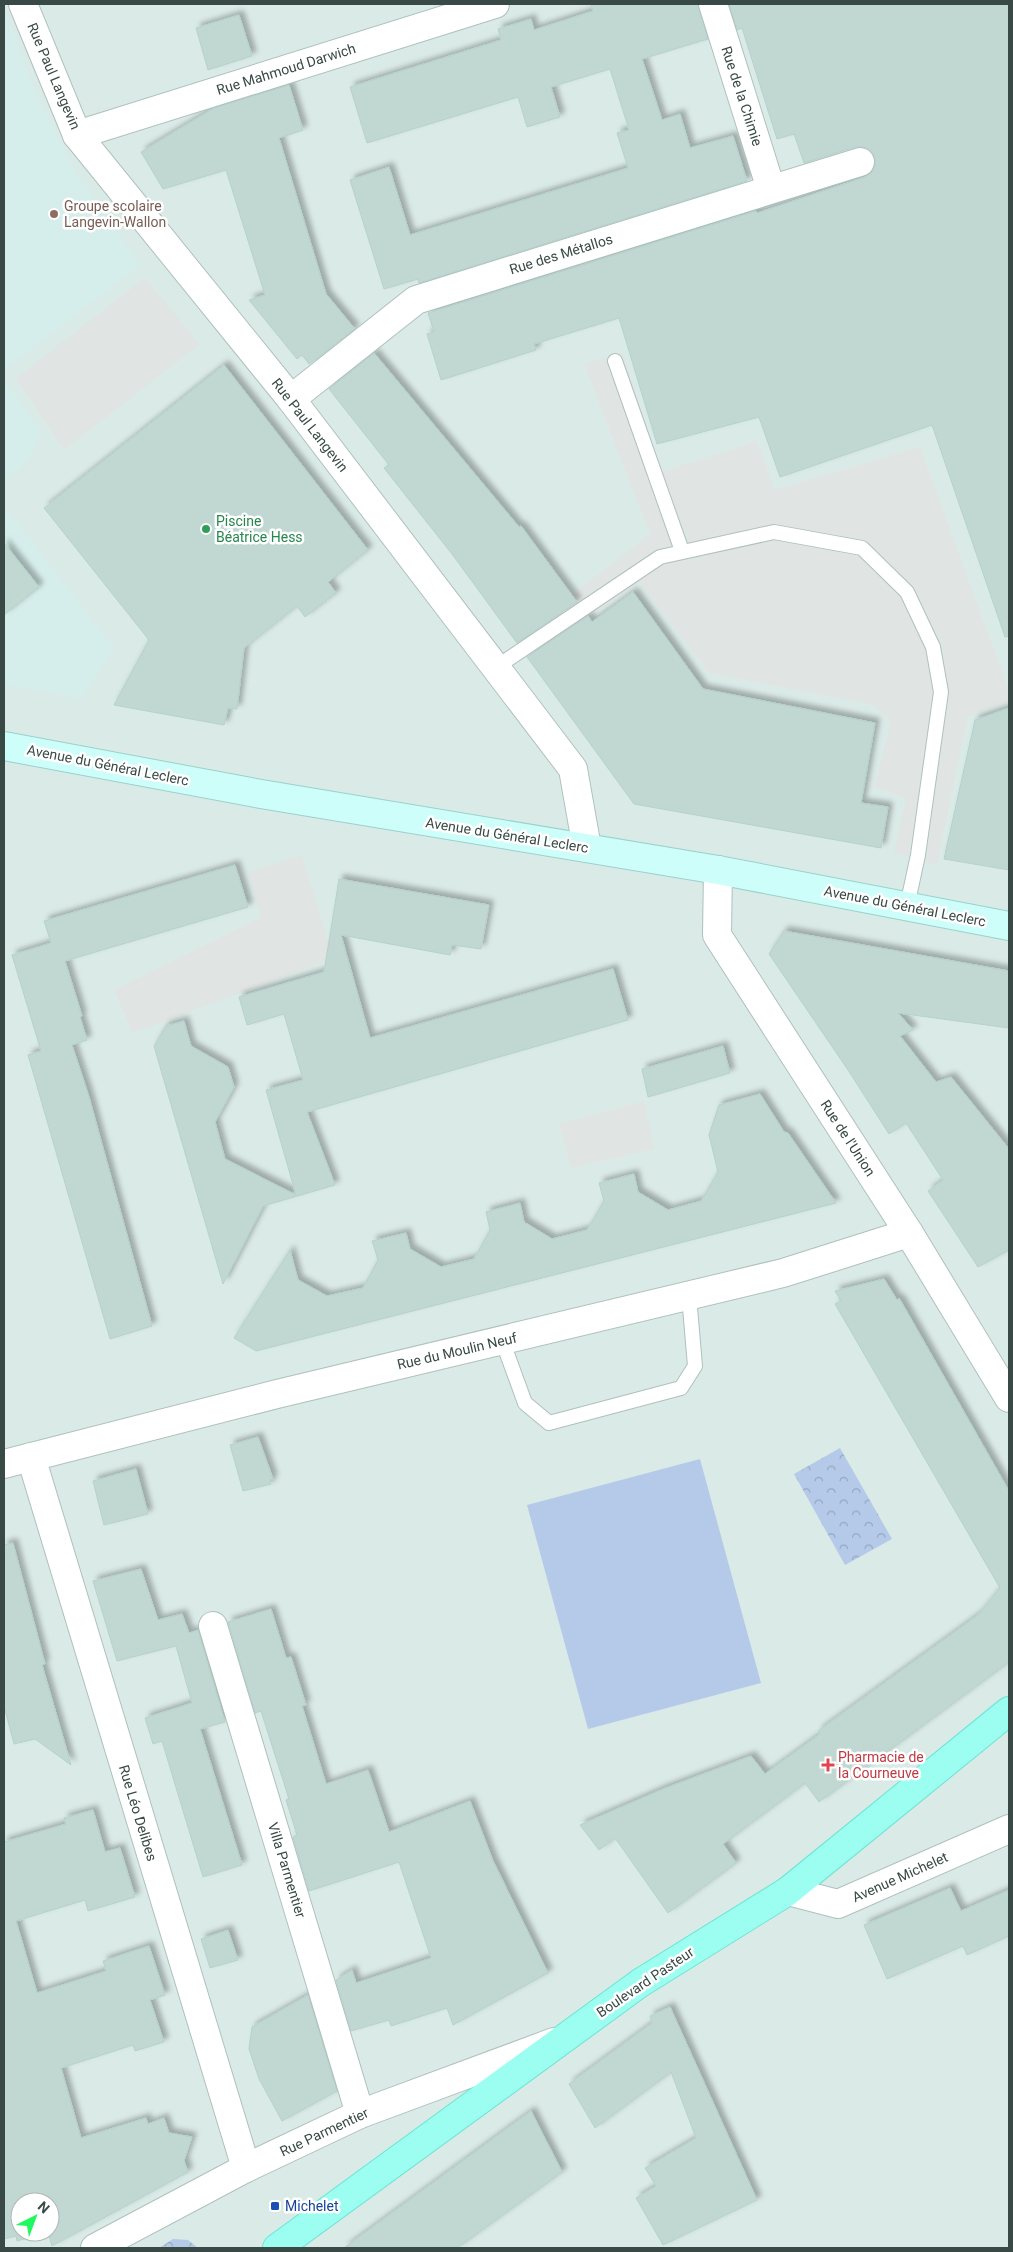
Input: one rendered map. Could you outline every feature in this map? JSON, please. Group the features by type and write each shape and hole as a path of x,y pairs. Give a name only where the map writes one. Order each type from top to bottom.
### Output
{"main road":[{"name":"Avenue du Général Leclerc","path":"4,746 261,794 718,870 1009,926"},
{"name":"Boulevard Pasteur","path":"277,2248 640,1983 788,1891 1009,1711"}],"street":[{"name":"Rue Paul Langevin","path":"24,4 77,134 291,400 573,769 588,848"},
{"name":"Rue Mahmoud Darwich","path":"77,134 495,4"},
{"name":"Rue de la Chimie","path":"713,4 772,189"},
{"name":"Rue des Métallos","path":"291,400 416,300 860,162"},
{"name":"Rue de l'Union","path":"718,870 718,935 909,1233 1009,1398"},
{"name":"Rue du Moulin Neuf","path":"4,1464 277,1394 782,1274 909,1233"},
{"name":"Rue Léo Delibes","path":"30,1457 246,2168"},
{"name":"Villa Parmentier","path":"213,1626 360,2114"},
{"name":"Avenue Michelet","path":"788,1891 838,1904 1009,1829"},
{"name":"Rue Parmentier","path":"95,2248 246,2168 360,2114 562,2039"}],"lane":[{"path":"615,361 682,551"},
{"path":"495,668 660,556 774,532 862,548 907,592 933,648 941,692 918,855 907,906"},
{"path":"502,1340 525,1403 549,1423 681,1388 695,1366 689,1296"}],"shaded area":[{"path":"4,4 1009,4 1009,2248 4,2248"},
{"name":"Groupe scolaire Langevin-Wallon","path":"4,7 35,93 70,163 140,265 4,370"},
{"path":"145,278 200,344 64,450 16,378"},
{"path":"623,353 661,472 757,441 775,490 920,447 1009,691 1009,701 968,716 937,865 894,852 906,798 874,787 891,722 874,705 709,673 639,582 533,656 520,635 650,534 584,364"},
{"path":"4,380 41,431 28,460 4,481"},
{"path":"4,505 114,648 81,699 4,685"},
{"path":"302,855 333,958 133,1033 114,990 261,917 248,872"},
{"path":"644,1101 654,1149 571,1168 559,1124"}],"green space":[{"path":"840,1448 892,1539 845,1565 794,1474"},
{"path":"700,1459 761,1683 588,1729 527,1505"},
{"path":"173,2239 188,2240 198,2248 159,2248"}],"building":[{"path":"591,4 698,4 708,39 642,59 662,120 680,114 690,148 733,136 747,181 419,283 418,279 384,289 350,180 389,167 410,235 628,168 617,133 629,130 610,69 551,87 560,117 527,127 518,97 367,143 350,87 501,40 498,29 531,19 534,30 593,11"},
{"path":"729,4 1009,4 1009,636 1005,637 932,425 780,477 759,417 657,444 619,318 534,344 536,350 441,380 427,334 434,332 428,313 756,211 757,213 865,177 872,172 875,165 875,157 870,150 864,147 855,147 804,163 794,134 777,139 742,28 737,30"},
{"path":"239,15 252,56 208,70 196,28"},
{"path":"289,85 303,130 279,138 326,294 355,329 309,364 302,355 297,359 249,300 265,295 226,170 163,189 141,152 214,108"},
{"path":"374,353 519,527 521,526 577,602 517,643 452,554 384,468 389,465 329,389"},
{"name":"Piscine Béatrice Hess","path":"224,365 368,550 328,582 336,593 305,617 297,606 244,648 237,709 228,708 224,725 114,705 149,640 44,508"},
{"path":"4,543 39,587 4,615"},
{"path":"633,592 703,689 875,723 861,803 888,807 881,848 634,804 527,657 588,616 592,622"},
{"path":"1009,708 1009,870 944,859 975,720"},
{"path":"235,865 248,907 65,961 82,1016 80,1017 87,1040 72,1045 89,1097 152,1326 110,1339 28,1055 41,1051 12,955 51,943 44,921"},
{"path":"339,879 489,905 481,949 452,945 450,955 341,935 370,1038 613,969 628,1020 307,1112 335,1185 263,1206 223,1284 154,1046 166,1026 184,1021 191,1046 228,1067 234,1087 215,1122 225,1159 296,1195 266,1090 303,1080 284,1014 247,1025 239,997 324,972"},
{"path":"784,931 1009,971 1009,1028 898,1013 913,1030 900,1036 936,1082 951,1077 1009,1149 1009,1250 978,1267 928,1191 943,1180 906,1123 889,1134 769,954"},
{"path":"723,1046 730,1073 648,1097 642,1069"},
{"path":"760,1094 784,1132 788,1133 836,1203 256,1351 234,1338 290,1250 298,1280 327,1296 363,1288 378,1260 372,1241 406,1233 410,1249 441,1267 474,1259 490,1230 486,1212 520,1203 524,1222 552,1239 587,1230 604,1201 599,1183 634,1174 638,1192 668,1210 701,1201 718,1172 709,1135 719,1105"},
{"path":"884,1279 897,1300 899,1298 1009,1491 1009,1662 819,1802 805,1783 723,1844 736,1863 668,1913 615,1838 599,1850 580,1825 663,1789 751,1756 765,1774 820,1734 818,1731 978,1615 1000,1588 835,1304 841,1301 835,1291"},
{"path":"258,1437 273,1479 270,1480 271,1484 243,1491 230,1445"},
{"path":"136,1469 148,1514 104,1525 93,1481"},
{"path":"13,1543 45,1664 42,1665 71,1765 35,1739 14,1744 4,1706 4,1545"},
{"path":"141,1569 158,1620 182,1614 189,1633 198,1630 225,1722 200,1729 242,1865 203,1877 162,1741 153,1744 145,1718 192,1703 176,1646 117,1661 93,1581"},
{"path":"271,1609 286,1658 291,1657 306,1705 302,1706 326,1784 368,1770 389,1832 470,1801 493,1861 548,1973 453,2025 447,2008 391,2026 389,2020 351,2031 336,1980 352,1970 356,1983 431,1958 399,1862 309,1891 293,1837 297,1835 286,1800 289,1799 261,1711 255,1713 228,1622"},
{"path":"93,1810 105,1852 120,1848 135,1897 88,1911 85,1900 16,1921 37,1993 106,1971 103,1961 149,1946 165,1995 150,2000 164,2042 135,2051 133,2045 61,2068 81,2138 146,2118 148,2124 164,2118 169,2133 192,2137 184,2161 188,2172 60,2242 60,2192 10,2192 10,2238 4,2239 4,1842 66,1824 64,1818"},
{"path":"950,1888 961,1911 1009,1890 1009,1936 967,1955 963,1946 887,1979 864,1925"},
{"path":"228,1930 238,1960 210,1968 201,1939"},
{"path":"308,1995 337,2091 282,2121 259,2079 249,2049 252,2027"},
{"path":"670,2007 757,2200 663,2245 636,2198 656,2186 645,2168 696,2138 671,2072 595,2128 569,2084 652,2023 650,2016"},
{"path":"531,2111 562,2172 457,2248 344,2248"},
{"path":"51,2242 59,2242 52,2246"}],"place":[{"name":"Groupe scolaire Langevin-Wallon","path":"54,214"},
{"name":"Piscine Béatrice Hess","path":"206,529"},
{"name":"Pharmacie de la Courneuve","path":"828,1765"},
{"name":"Michelet","path":"275,2206"}]}
